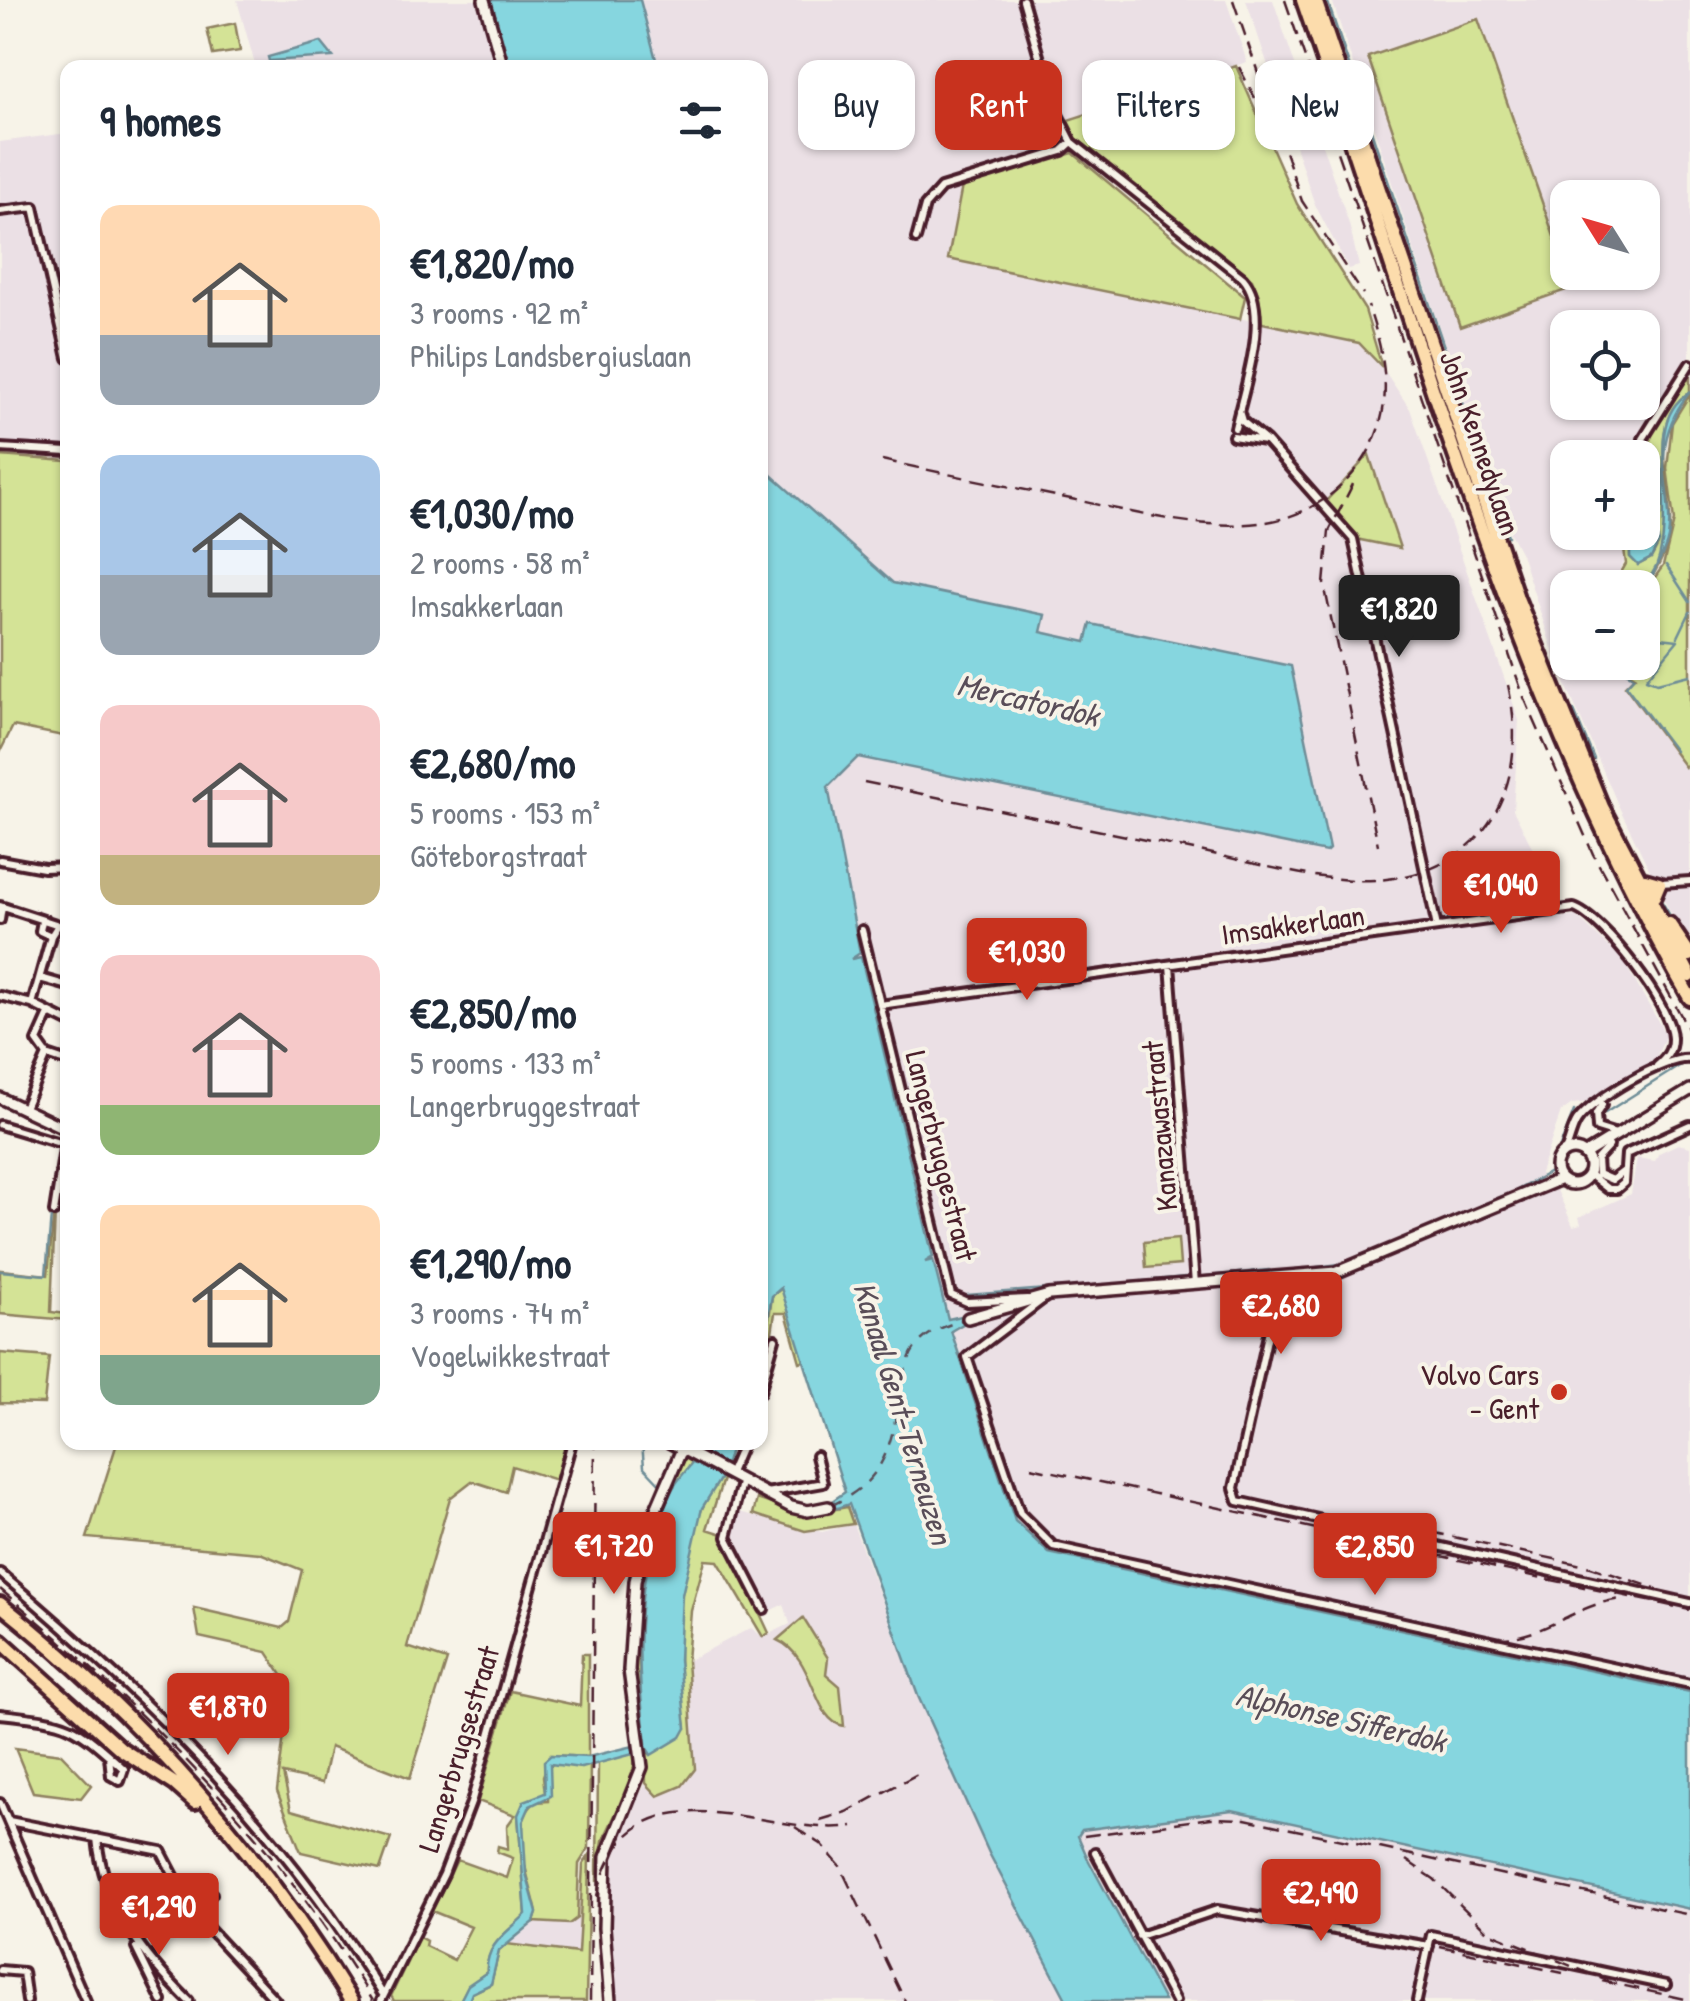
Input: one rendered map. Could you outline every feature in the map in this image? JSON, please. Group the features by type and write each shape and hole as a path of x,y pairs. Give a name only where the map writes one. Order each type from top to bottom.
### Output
{"highway":[{"name":"John Kennedylaan","path":"1304,0 1525,651 1604,837 1690,998"},
{"name":"John Kennedylaan","path":"1317,0 1491,508 1581,750 1630,858 1690,967"},
{"name":"John Kennedylaan","path":"1317,0 1517,598 1602,808 1690,976"},
{"path":"1491,508 1516,566"},
{"path":"1604,837 1642,921 1690,1009"},
{"path":"1630,858 1653,887 1690,955"},
{"path":"0,1604 138,1724 280,1896 350,2001"},
{"path":"0,1640 121,1749 200,1799"},
{"path":"176,1786 241,1855 342,2001"}],"main road":[{"path":"484,0 501,60"},
{"path":"1585,1155 1690,1092"},
{"path":"1564,1152 1585,1155 1610,1146 1690,1092"},
{"path":"0,1098 60,1134"},
{"name":"Langerbruggestraat","path":"1030,1298 1361,1266 1538,1188 1559,1175 1564,1152"},
{"path":"1559,1175 1574,1184 1589,1174 1585,1155"},
{"path":"968,1318 1030,1298"},
{"path":"610,2001 604,1944 605,1863 612,1834 640,1780 640,1748 629,1670 636,1581 651,1521 683,1450"},
{"path":"686,1450 694,1460 799,1510 828,1506"}],"street":[{"path":"1022,0 1053,105 1072,142 1250,286 1257,320 1234,432 1266,441"},
{"path":"916,240 925,206 941,188 1062,151 1072,142"},
{"path":"0,212 34,207 60,322"},
{"path":"1643,439 1690,364"},
{"path":"1239,411 1242,421 1266,441 1346,528 1357,551 1437,927"},
{"path":"0,448 60,452"},
{"path":"0,860 60,867"},
{"path":"1653,887 1690,880"},
{"path":"0,920 1,906 58,925 51,936 32,1004"},
{"name":"Imsakkerlaan","path":"880,1005 1574,908 1586,914 1630,962 1671,1028 1670,1052 1657,1066"},
{"path":"42,921 40,931 51,936"},
{"name":"Langerbruggestraat","path":"862,930 951,1295 967,1302 1030,1298"},
{"name":"Kanazawastraat","path":"1170,964 1195,1284"},
{"path":"40,978 60,984"},
{"path":"0,996 32,1004 60,1019"},
{"path":"48,1014 37,1041 47,1055 60,1059"},
{"path":"23,1110 47,1055"},
{"path":"1564,1152 1583,1115 1606,1098 1657,1066 1690,1059"},
{"path":"1606,1098 1596,1114 1596,1128 1608,1135 1622,1133"},
{"path":"1589,1174 1612,1190 1624,1183 1624,1159 1630,1150 1690,1125"},
{"path":"0,1126 60,1136"},
{"path":"1572,1134 1585,1155"},
{"path":"1610,1146 1597,1159 1598,1174 1612,1180 1624,1170"},
{"path":"54,1212 60,1168"},
{"path":"1282,1276 1234,1488 1243,1505 1690,1603"},
{"path":"1049,1295 966,1356 1020,1513 1053,1546 1690,1684"},
{"path":"768,1364 775,1339"},
{"name":"Langerbrugsestraat","path":"381,1998 434,1896 467,1813 570,1450"},
{"path":"725,1475 739,1450"},
{"path":"765,1494 822,1482 816,1456"},
{"path":"740,1483 727,1537 764,1609"},
{"path":"0,1573 143,1696 228,1784 320,1899 381,1998"},
{"path":"0,1714 72,1724 109,1756"},
{"path":"0,1802 86,2001"},
{"path":"5,1816 37,1827 162,1851 191,1908 276,2001"},
{"path":"19,1844 26,1828 37,1827"},
{"path":"98,1838 101,1867 162,2001"},
{"path":"1096,1852 1175,2001"},
{"path":"191,1908 212,1894"},
{"path":"1140,1936 1217,1910 1429,1946"},
{"path":"128,1928 140,1948 189,2001"},
{"path":"1417,2001 1432,1935 1666,1985"},
{"path":"0,1970 23,1972 26,2001"}],"shaded area":[{"path":"237,0 480,0 497,60 254,60"},
{"path":"640,0 1226,0 1247,62 1235,66 1235,60 1082,60 1082,116 1069,120 1073,153 962,186 948,258 1359,343 1382,367 1410,409 1519,720 1513,810 1552,886 1556,918 1576,916 1622,959 1666,1035 1655,1060 1591,1102 1572,1104 1561,1112 1540,1173 1547,1190 1556,1188 1573,1226 1581,1224 1579,1217 1631,1194 1637,1158 1655,1161 1659,1153 1678,1144 1690,1147 1690,1692 1049,1553 1015,1521 951,1331 968,1322 965,1315 948,1320 933,1261 925,1262 932,1256 861,958 851,960 851,955 860,952 828,787 858,757 1326,852 1329,848 1291,667 1092,624 1087,642 1041,632 1045,614 893,583 768,470 768,60 656,60","holes":["1369,456 1356,539 1326,501"]},
{"path":"1246,0 1273,0 1293,60 1266,60"},
{"path":"1332,0 1690,0 1690,376 1660,420 1660,310 1550,310 1550,420 1660,420 1650,440 1550,440 1550,550 1625,550 1626,558 1620,570 1550,570 1550,642 1521,554 1501,516 1374,128 1374,60 1352,60"},
{"path":"60,134 60,455 0,451 0,142"},
{"path":"1296,150 1324,150 1359,266 1349,269 1315,205"},
{"path":"1564,680 1634,680 1625,686 1690,774 1690,940 1669,910"},
{"path":"735,1511 822,1532 853,1524 918,1696 989,1853 1067,2001 618,2001 609,1935 612,1858 620,1831 646,1783 649,1763 693,1735 687,1661 751,1628 763,1637 790,1624 784,1604 761,1615 746,1585 723,1534"},
{"path":"1232,1810 1690,1909 1690,2001 1164,2001 1078,1836 1082,1830"},
{"path":"581,1918 578,1953 507,1944 534,1922 568,1924 569,1919"}],"green space":[{"path":"1478,19 1550,225 1550,290 1566,290 1460,327 1374,75 1374,60 1368,57"},
{"path":"235,23 240,51 213,55 207,29"},
{"path":"1235,66 1255,109 1255,150 1273,150 1297,204 1365,310 1382,367 1359,343 1262,323 1259,296 1252,279 1088,150 1235,150"},
{"path":"1082,116 1082,146 1071,137 1068,120"},
{"path":"1073,153 1245,297 1240,319 948,259 962,186"},
{"path":"1690,377 1690,392 1676,404 1664,435 1670,509 1665,551 1656,570 1622,570 1624,550 1630,550 1630,557 1638,565 1660,550 1660,440 1650,440 1675,394"},
{"path":"1690,394 1690,762 1685,767 1625,686 1631,680 1660,680 1660,570 1674,521 1667,468 1672,423"},
{"path":"1369,455 1400,548 1356,539 1326,501"},
{"path":"0,456 60,460 60,735 13,726 0,752"},
{"path":"56,1186 51,1312 60,1313 60,1319 0,1314 0,1270 48,1275"},
{"path":"1178,1239 1180,1265 1146,1268 1144,1242"},
{"path":"782,1288 804,1361 800,1362 786,1313 775,1313 768,1339 772,1296"},
{"path":"0,1353 49,1357 44,1404 0,1403"},
{"path":"115,1450 564,1450 556,1480 512,1466 506,1492 472,1481 450,1498 407,1647 447,1660 410,1778 330,1747 322,1783 283,1774 291,1810 391,1838 380,1870 301,1852 277,1791 290,1687 267,1652 199,1637 194,1608 282,1628 289,1622 302,1570 260,1553 87,1538"},
{"path":"686,1450 696,1450 662,1512 645,1576 639,1632 646,1743 643,1744 632,1670 643,1559"},
{"path":"721,1475 707,1529 723,1534 769,1633 763,1637 718,1561 705,1560 691,1611 687,1661 695,1769 682,1786 658,1796 646,1783 645,1750 650,1754 686,1728 679,1646 682,1589 693,1535"},
{"path":"757,1499 804,1515 847,1507 853,1524 805,1531 753,1514"},
{"path":"803,1618 828,1658 826,1674 840,1686 844,1726 826,1713 799,1660 777,1640"},
{"path":"582,1654 588,1654 588,1757 551,1755 543,1776 545,1793 518,1815 526,1914 494,1946 487,1972 468,1986 460,2001 394,2001 391,1996 419,1937 426,1941 425,1946 454,1960 471,1927 432,1911 457,1860 507,1878 513,1858 497,1852 498,1846 508,1849 507,1826 515,1815 478,1801 510,1691 580,1706"},
{"path":"15,1748 61,1754 91,1785 81,1798 33,1792"},
{"path":"635,1753 633,1778 603,1840 597,1882 598,1762"},
{"path":"555,1762 581,1768 590,1763 589,1848 579,1864 577,1918 569,1924 534,1922 537,1913 521,1840 527,1813 535,1802 548,1801 549,1767"},
{"path":"589,1856 586,2001 469,2001 472,1993 491,1984 499,1951 507,1944 578,1953 583,1865"}],"water":[{"path":"491,0 640,0 656,60 508,60"},
{"path":"321,42 333,57 269,60 268,57"},
{"path":"1690,392 1674,416 1664,462 1667,421 1675,405"},
{"path":"1664,462 1669,521 1666,546 1656,566 1664,515"},
{"path":"768,467 770,474 893,583 1045,615 1041,632 1086,642 1091,624 1291,666 1329,849 1326,852 858,757 828,787 860,953 851,959 861,957 933,1257 925,1262 933,1260 948,1319 966,1315 968,1321 951,1331 1015,1521 1049,1553 1690,1692 1690,1909 1232,1810 1082,1830 1078,1836 1088,1859 1164,2001 1067,2001 989,1853 918,1696 849,1504 831,1510 829,1503 845,1492 781,1288 772,1296 768,1318"},
{"path":"1630,550 1655,550 1651,558 1638,565 1630,557"},
{"path":"697,1450 730,1450 722,1476 702,1508 682,1595 679,1660 686,1728 681,1737 651,1755 648,1750 581,1768 550,1764 551,1796 530,1806 523,1822 526,1873 537,1913 534,1922 499,1951 491,1984 472,1993 469,2001 460,2001 468,1985 487,1972 494,1946 526,1914 518,1815 524,1801 545,1793 544,1761 551,1755 588,1757 646,1743 639,1648 644,1584 659,1522 674,1487"}],"waterway":[{"path":"1327,0 1508,536"},
{"path":"1666,565 1690,602"},
{"path":"1678,637 1690,612"},
{"path":"1660,638 1678,640 1660,662"},
{"path":"1649,680 1657,683 1690,675"},
{"path":"1631,680 1626,686 1675,751"},
{"path":"1574,711 1594,759"},
{"path":"1660,899 1672,919"},
{"path":"1605,1113 1681,1065"},
{"path":"1515,1191 1550,1172 1574,1111"},
{"path":"0,1120 60,1139"},
{"path":"0,1271 46,1275 53,1192 60,1192"},
{"path":"1317,1267 1347,1263 1503,1196"},
{"path":"1207,1276 1269,1270"},
{"path":"1101,1285 1185,1277"},
{"path":"1055,1288 1087,1286"},
{"path":"967,1295 1047,1289"},
{"path":"643,1450 644,1467 662,1486"}],"ferry route":[{"path":"830,1506 864,1484 884,1458 915,1347 935,1331 967,1318"}],"railway":[{"path":"1233,0 1302,201 1363,294"},
{"path":"1285,0 1523,695 1593,854 1690,1032"},
{"path":"1239,67 1255,98"},
{"path":"882,460 1173,520 1223,525 1286,518 1335,491 1356,471 1374,440 1381,421 1385,383 1368,306"},
{"path":"1353,484 1329,531 1324,584 1378,845"},
{"path":"864,782 1299,873 1351,880 1401,877 1434,867 1461,852 1483,831 1498,806 1509,779 1513,749 1508,685"},
{"path":"590,2001 595,1450"},
{"path":"1031,1467 1690,1610"},
{"path":"1385,1522 1591,1567 1655,1588"},
{"path":"1051,1551 1690,1689"},
{"path":"0,1589 106,1682 204,1779 294,1885 373,2001"},
{"path":"1495,1638 1529,1633 1589,1607 1622,1599"},
{"path":"820,1820 847,1812 923,1771"},
{"path":"597,1896 614,1852 639,1827 669,1814 704,1812 817,1827 853,1826"},
{"path":"1084,1836 1211,1818 1245,1819 1690,1915"},
{"path":"795,1827 821,1844 840,1866 905,2001"},
{"path":"1406,1860 1434,1879 1487,1931 1612,1983"},
{"path":"1440,1946 1563,1973"},
{"path":"1602,1981 1690,2000"}],"place":[{"name":"Volvo Cars - Gent","path":"1559,1392"}],"water label":[{"name":"Mercatordok","path":"1028,700"},
{"name":"Kanaal Gent-Terneuzen","path":"903,1413"},
{"name":"Alphonse Sifferdok","path":"1341,1718"}]}
